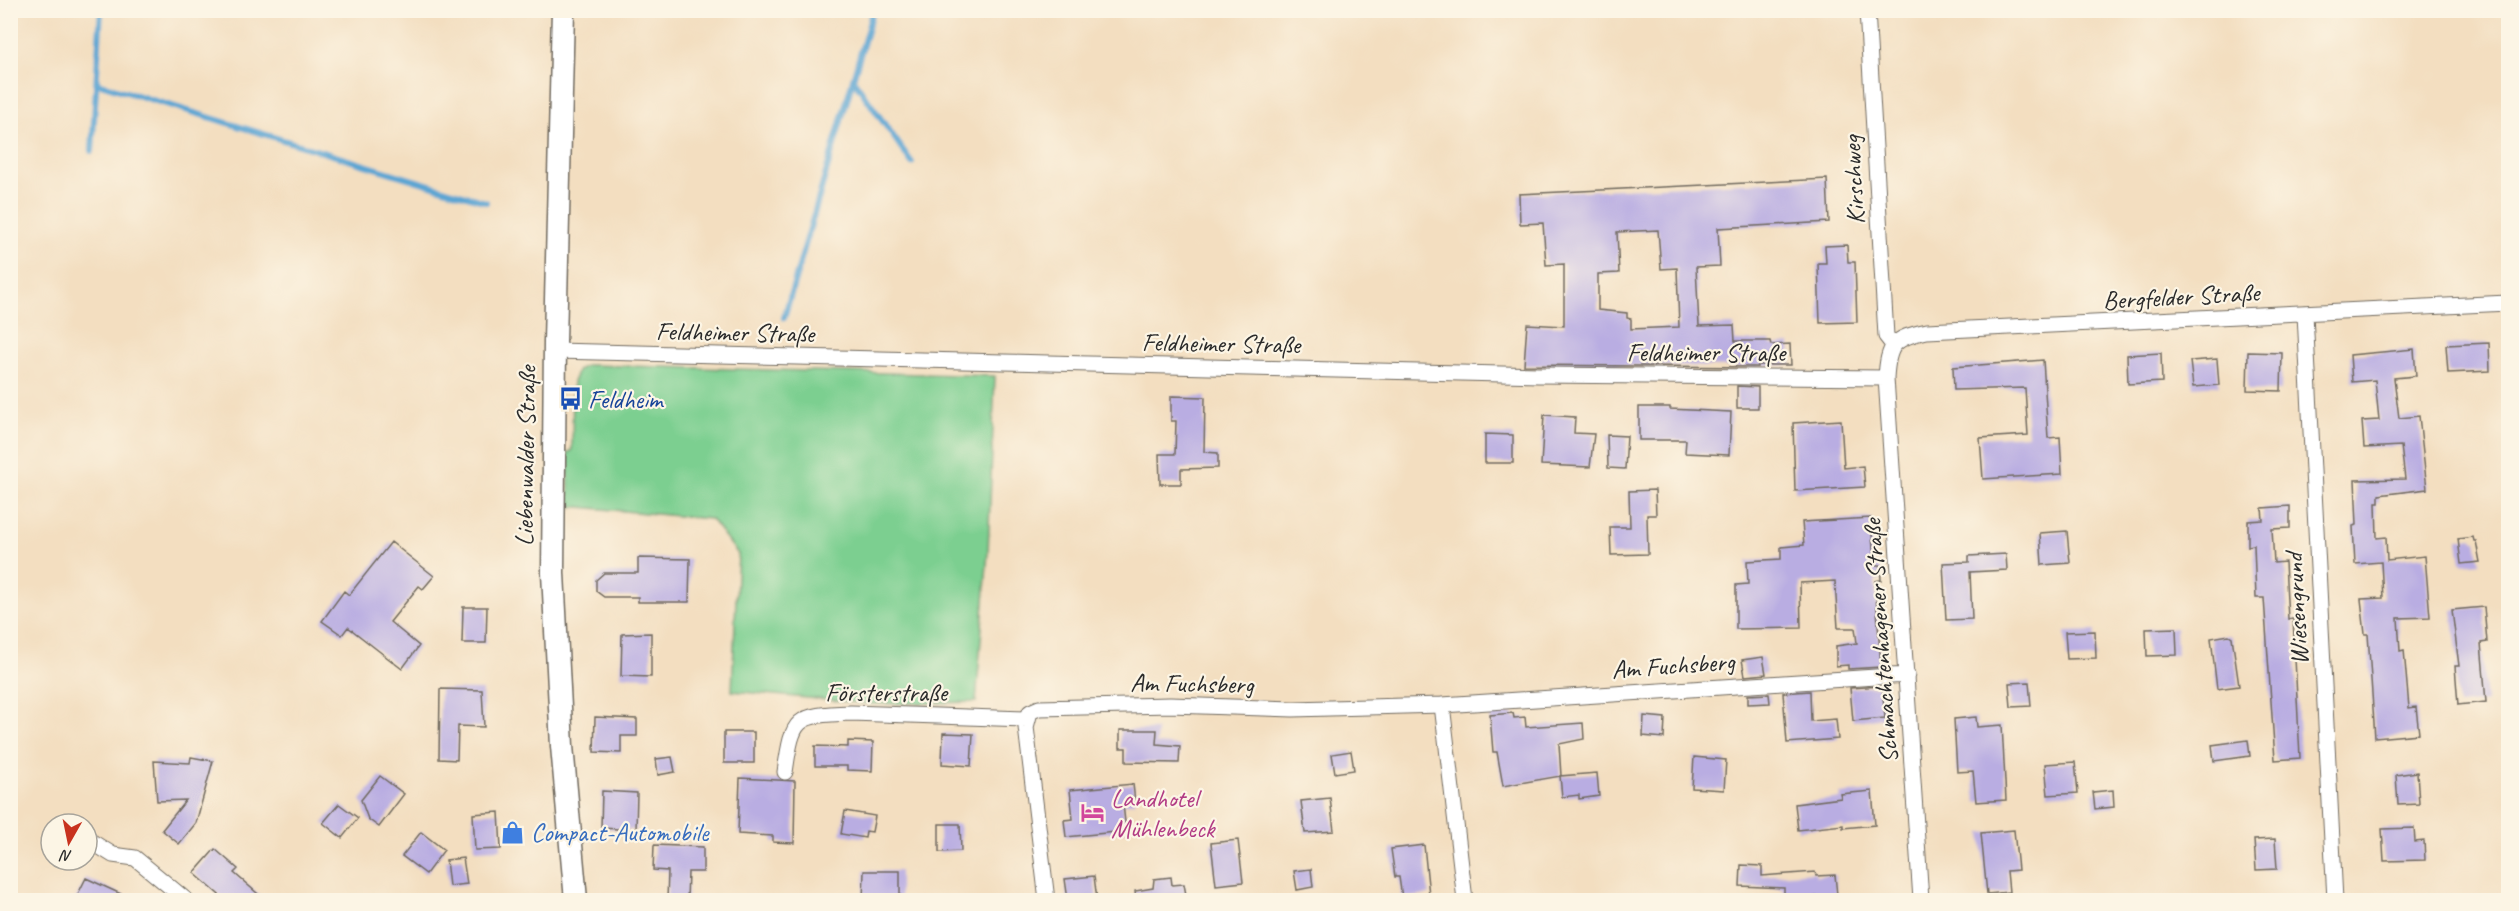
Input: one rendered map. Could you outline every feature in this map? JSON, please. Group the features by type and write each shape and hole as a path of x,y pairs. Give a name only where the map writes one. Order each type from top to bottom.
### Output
{"main road":[{"name":"Liebenwalder Straße","path":"563,10 555,351 554,614 576,900"}],"street":[{"name":"Kirschweg","path":"1867,10 1886,336 1893,345"},
{"name":"Bergfelder Straße","path":"1893,345 1907,335 1927,331 2305,315 2508,303"},
{"name":"Wiesengrund","path":"2305,315 2335,900"},
{"path":"1886,378 1888,354 1893,345"},
{"name":"Feldheimer Straße","path":"555,351 1539,375 1886,378"},
{"name":"Schmachtenhagener Straße","path":"1886,378 1921,900"},
{"name":"Am Fuchsberg","path":"1026,723 1030,712 1048,707 1170,705 1293,709 1442,705 1906,675"},
{"path":"1442,705 1465,900"},
{"name":"Försterstraße","path":"785,772 790,735 796,725 808,718 823,714 851,713 1026,723"},
{"path":"1026,723 1047,900"},
{"path":"99,847 112,855 135,858 186,900"}],"green space":[{"path":"587,365 995,376 988,552 976,702 872,704 732,691 738,554 711,519 569,506 568,452 572,451 573,382 578,370"}],"building":[{"path":"1827,179 1829,222 1718,228 1720,266 1696,267 1699,326 1734,325 1735,341 1770,341 1771,345 1790,344 1791,365 1758,365 1758,367 1524,365 1527,324 1564,326 1564,264 1546,265 1543,223 1520,224 1519,194","holes":["1658,230 1661,269 1677,268 1679,327 1631,329 1631,319 1627,318 1627,313 1598,310 1598,274 1619,273 1617,232"]},
{"path":"1847,245 1848,262 1855,262 1857,322 1820,323 1818,263 1826,263 1825,246"},
{"path":"2489,343 2490,371 2448,373 2446,345"},
{"path":"2414,349 2416,376 2394,378 2399,418 2419,416 2427,489 2379,495 2379,503 2376,503 2377,538 2386,537 2387,560 2425,556 2430,617 2398,618 2400,651 2404,650 2409,708 2416,707 2419,734 2375,738 2368,634 2365,634 2361,599 2383,598 2381,562 2355,564 2353,526 2357,525 2355,480 2405,479 2401,446 2364,448 2362,421 2379,420 2375,380 2352,382 2350,355"},
{"path":"2248,352 2282,353 2281,391 2247,390"},
{"path":"2161,353 2162,382 2128,384 2127,355"},
{"path":"2217,359 2219,385 2193,387 2190,361"},
{"path":"2043,360 2048,438 2060,437 2062,474 1983,479 1980,438 2028,435 2025,388 1954,390 1953,367"},
{"path":"1737,386 1758,387 1758,408 1737,408"},
{"path":"1171,396 1205,397 1204,452 1218,453 1218,468 1181,469 1181,484 1160,484 1159,454 1175,454 1176,421 1171,421"},
{"path":"1639,407 1731,412 1729,455 1685,453 1686,440 1639,440"},
{"path":"1544,415 1575,417 1574,433 1594,434 1590,467 1541,465"},
{"path":"1841,420 1844,468 1863,466 1865,487 1795,491 1793,423"},
{"path":"1485,434 1513,435 1513,463 1485,463"},
{"path":"1607,435 1627,436 1625,469 1608,468"},
{"path":"1655,490 1656,515 1647,515 1648,554 1611,555 1610,527 1630,527 1629,491"},
{"path":"2290,506 2290,528 2272,529 2274,563 2285,562 2288,619 2293,618 2300,758 2275,760 2264,598 2256,598 2254,545 2248,546 2248,521 2263,520 2262,508"},
{"path":"1871,518 1874,565 1880,565 1881,580 1875,581 1881,667 1848,669 1848,665 1836,666 1836,646 1857,643 1855,628 1838,628 1835,581 1800,583 1801,628 1736,629 1736,585 1748,584 1747,561 1781,559 1781,547 1804,545 1802,522"},
{"path":"2067,531 2070,563 2042,565 2040,533"},
{"path":"2473,537 2476,541 2480,562 2461,564 2458,539"},
{"path":"391,542 434,576 423,589 419,586 390,622 419,646 402,669 348,627 342,635 322,621 344,591 349,595"},
{"path":"2006,554 2007,570 1970,572 1972,619 1946,620 1943,563 1969,562 1969,556"},
{"path":"638,558 690,559 689,602 638,602 638,597 604,597 596,591 596,580 604,573 638,573"},
{"path":"463,607 487,607 486,643 462,643"},
{"path":"2484,607 2487,642 2481,643 2486,702 2458,705 2455,666 2459,666 2452,610"},
{"path":"2176,628 2177,655 2147,656 2146,629"},
{"path":"2095,631 2096,658 2067,659 2065,632"},
{"path":"651,633 651,677 621,676 622,634"},
{"path":"2229,635 2232,637 2239,686 2217,689 2211,638"},
{"path":"1763,657 1766,674 1745,676 1742,660"},
{"path":"2029,682 2031,706 2011,707 2009,683"},
{"path":"1882,686 1885,718 1853,721 1850,688"},
{"path":"440,689 482,690 484,727 458,726 457,760 439,759"},
{"path":"1810,691 1811,721 1836,719 1838,739 1787,743 1783,693"},
{"path":"1769,694 1770,703 1748,704 1748,695"},
{"path":"1513,713 1514,718 1525,717 1526,727 1583,723 1584,739 1559,744 1561,776 1503,786 1497,752 1493,752 1490,715"},
{"path":"1644,716 1665,718 1664,738 1643,736"},
{"path":"595,717 637,719 637,736 621,736 621,753 594,752"},
{"path":"1976,717 1977,727 2002,725 2006,800 1976,802 1973,771 1957,772 1954,719"},
{"path":"1120,730 1157,730 1156,744 1180,746 1179,763 1126,762 1126,748 1120,748"},
{"path":"724,732 754,732 754,763 724,763"},
{"path":"943,733 973,734 971,766 942,764"},
{"path":"2248,740 2250,756 2214,761 2212,745"},
{"path":"848,741 873,742 872,771 847,770 847,766 815,766 815,746 848,747"},
{"path":"1351,751 1354,770 1335,773 1332,754"},
{"path":"191,757 213,761 196,823 179,844 162,830 186,800 157,801 154,761 190,763"},
{"path":"672,757 675,772 658,775 656,759"},
{"path":"1694,757 1726,760 1724,790 1692,788"},
{"path":"2075,762 2078,793 2048,795 2045,764"},
{"path":"2417,772 2419,804 2398,805 2396,775"},
{"path":"1597,773 1599,796 1579,799 1579,795 1562,797 1560,776"},
{"path":"380,776 404,794 379,827 368,819 361,800"},
{"path":"740,778 795,781 794,843 773,842 773,836 738,834"},
{"path":"1133,784 1135,802 1123,804 1126,831 1066,837 1064,820 1073,819 1070,790"},
{"path":"2113,790 2114,807 2095,809 2093,792"},
{"path":"602,791 637,793 636,830 601,828"},
{"path":"1872,791 1875,825 1843,828 1843,825 1798,830 1795,804 1841,798 1840,794"},
{"path":"1330,798 1334,831 1305,833 1301,801"},
{"path":"339,804 358,818 342,838 323,823"},
{"path":"845,811 875,816 872,832 866,831 865,838 841,834"},
{"path":"499,812 501,849 475,850 473,814"},
{"path":"939,824 960,824 961,851 939,852"},
{"path":"2414,828 2415,842 2424,841 2425,860 2384,861 2382,829"},
{"path":"2014,830 2018,870 2007,871 2009,892 1987,894 1981,833"},
{"path":"421,832 444,850 426,874 402,856"},
{"path":"2275,839 2277,869 2256,870 2254,840"},
{"path":"1238,840 1243,882 1216,885 1211,843"},
{"path":"654,845 703,847 703,872 688,872 687,900 667,900 668,871 653,870"},
{"path":"1424,845 1429,895 1402,898 1399,877 1395,877 1391,849"},
{"path":"215,849 238,869 234,873 265,900 225,900 194,873"},
{"path":"463,858 467,884 449,886 446,860"},
{"path":"1741,865 1762,866 1762,876 1815,872 1816,876 1835,875 1837,895 1784,899 1784,888 1740,886"},
{"path":"1311,869 1313,887 1297,890 1294,871"},
{"path":"864,871 900,871 900,900 863,900"},
{"path":"1094,876 1097,900 1068,900 1065,879"},
{"path":"1171,877 1172,885 1184,884 1187,900 1136,900 1135,891 1153,888 1154,879"},
{"path":"86,878 134,900 75,900"}],"waterway":[{"path":"92,151 101,10"},
{"path":"784,318 873,10"},
{"path":"853,79 912,163"},
{"path":"97,83 486,202"}],"place":[{"name":"Feldheim","path":"570,399"},
{"name":"Landhotel Mühlenbeck","path":"1093,813"},
{"name":"Compact-Automobile","path":"513,832"}]}
